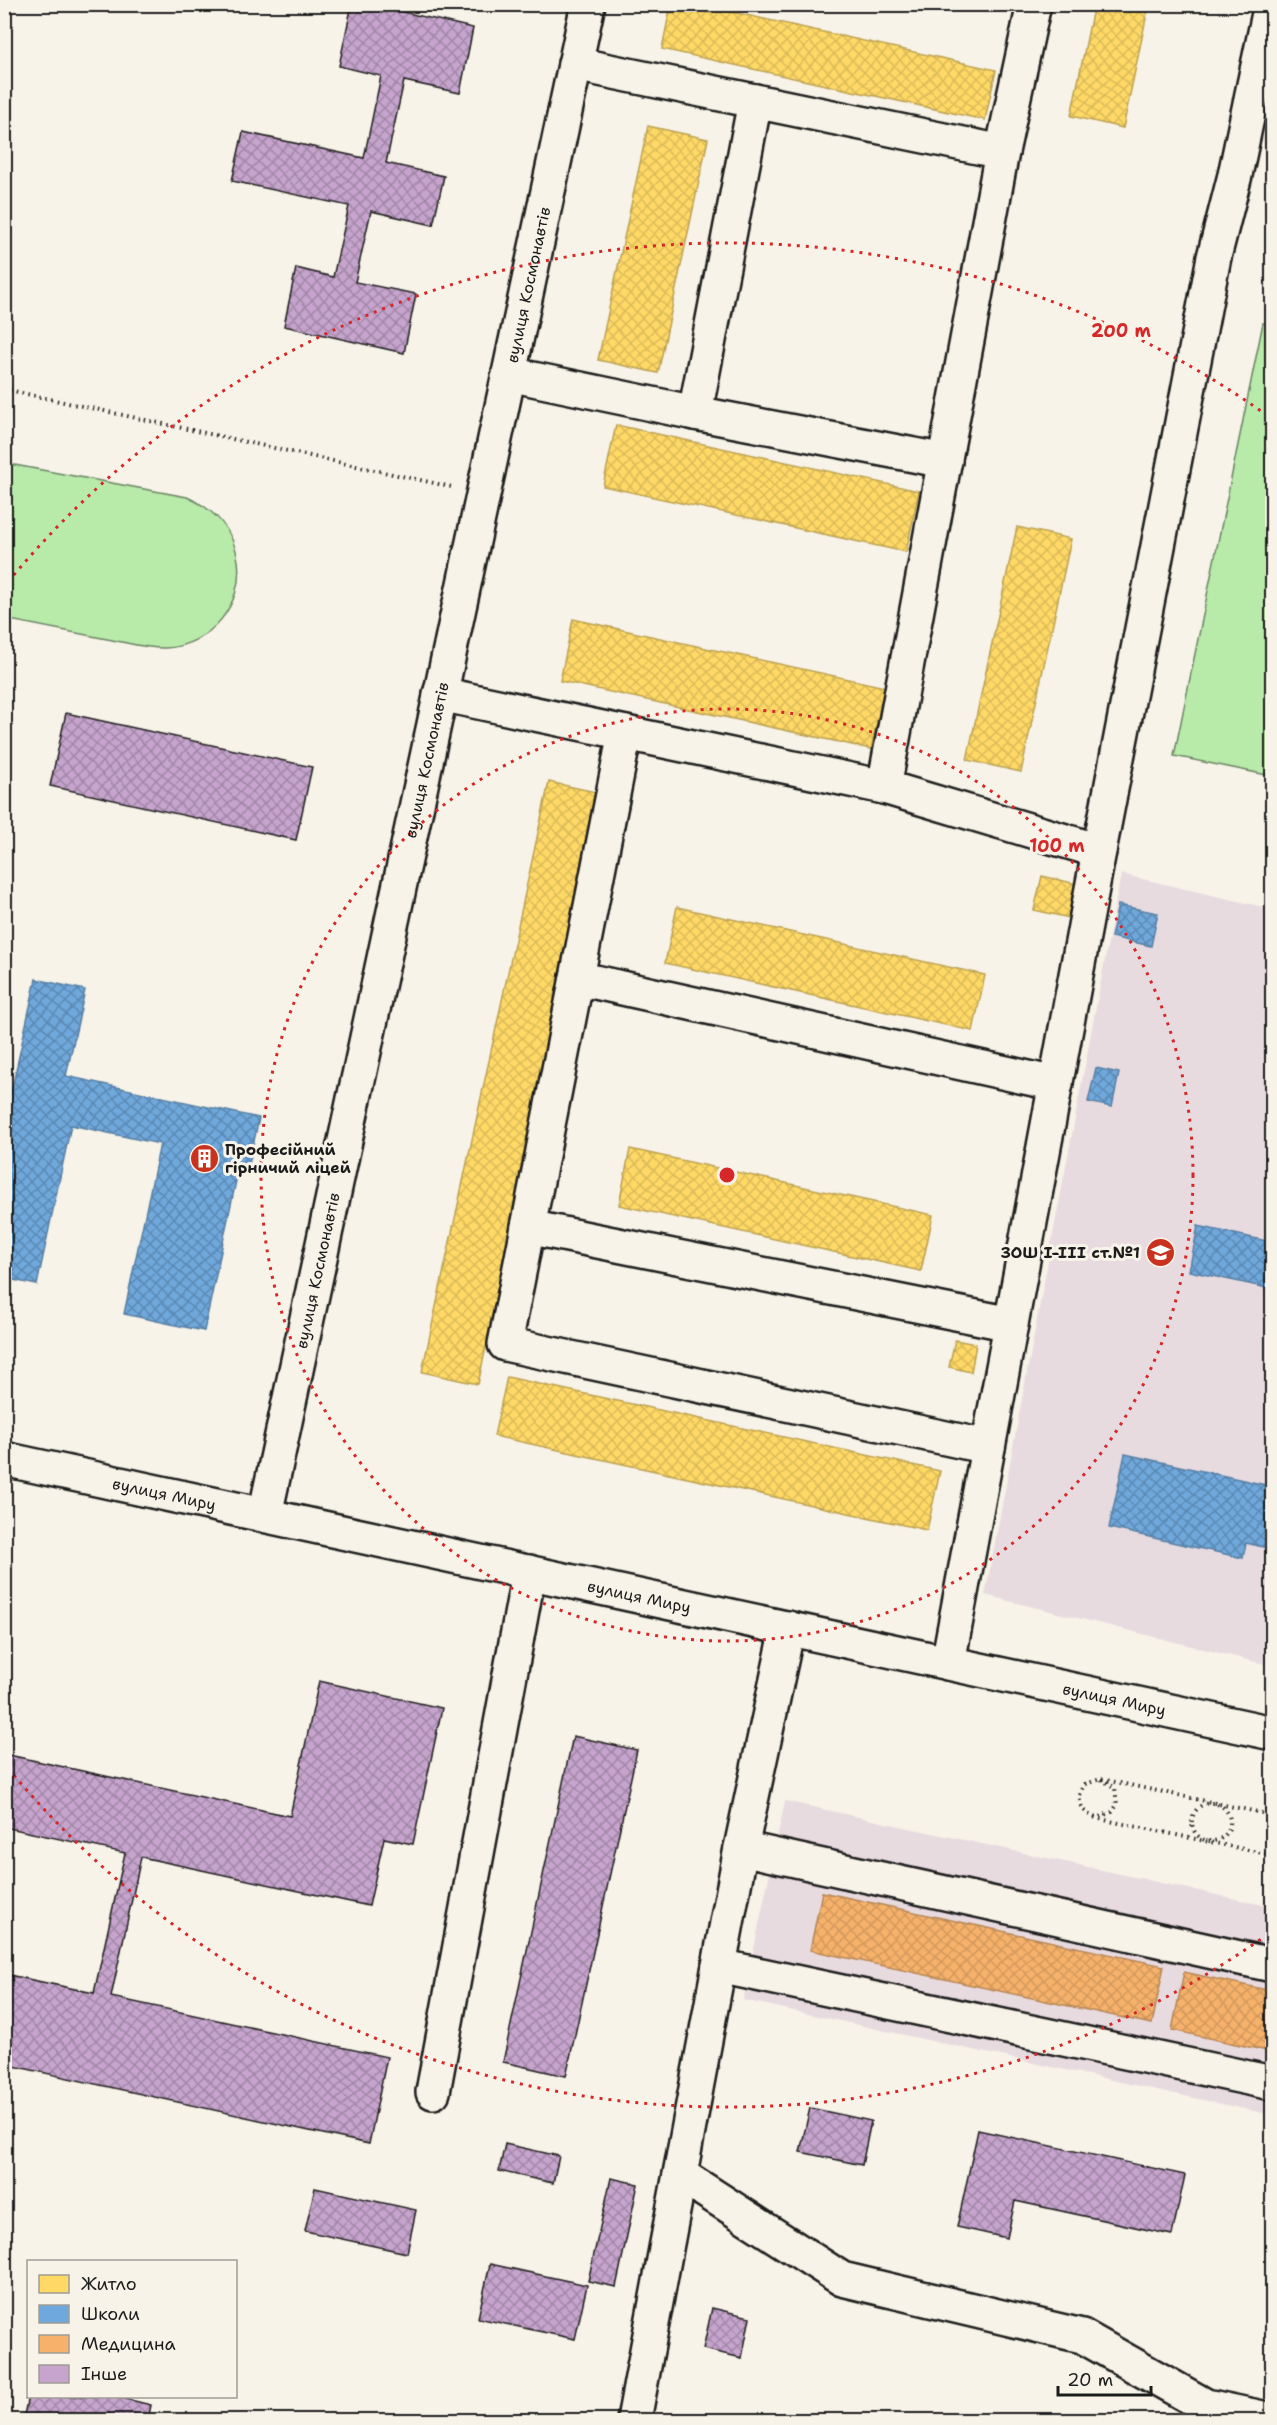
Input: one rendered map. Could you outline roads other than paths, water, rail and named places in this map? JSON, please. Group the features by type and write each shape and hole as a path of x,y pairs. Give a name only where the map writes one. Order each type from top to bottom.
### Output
{"street":[{"name":"вулиця Космонавтів","path":"265,1515 588,4"},
{"path":"884,787 1002,153 1034,4"},
{"path":"948,1663 1099,851 1214,257 1271,4"},
{"path":"575,64 1002,153"},
{"path":"695,413 755,101"},
{"path":"509,375 945,460"},
{"path":"440,694 884,787 1099,851"},
{"path":"625,733 505,1344 988,1447"},
{"path":"577,978 1056,1084"},
{"path":"528,1227 1011,1324"},
{"name":"вулиця Миру","path":"4,1459 1272,1733"},
{"path":"433,2092 529,1572"},
{"path":"634,2421 741,1848 788,1628"},
{"path":"741,1848 1272,1965"},
{"path":"719,1966 1272,2083"},
{"path":"681,2175 842,2278 1082,2336 1206,2406 1272,2421"}],"place":[{"name":"Професійний гірничий ліцей","path":"204,1158"},
{"name":"ЗОШ I-III ст.№1","path":"1161,1252"}]}
